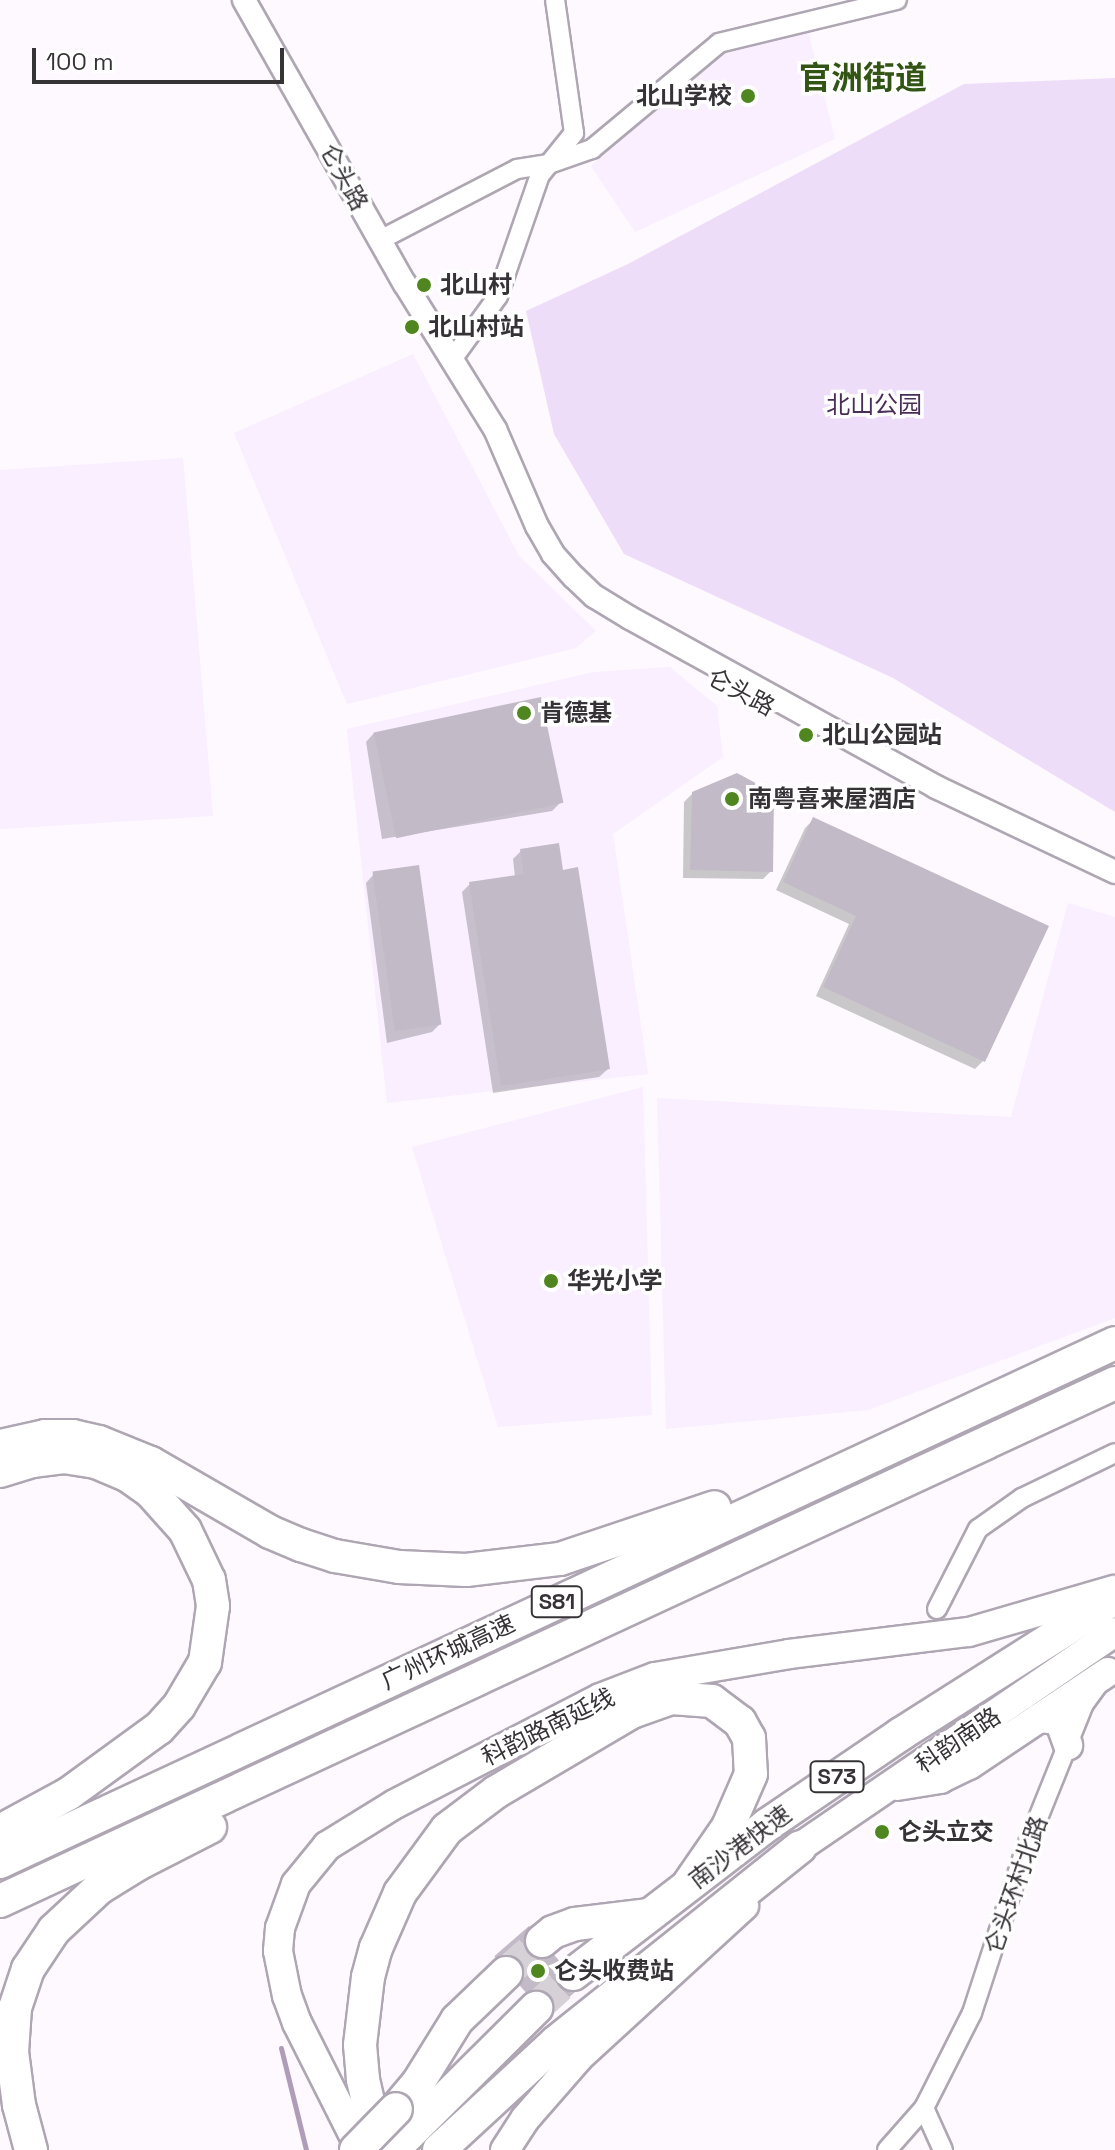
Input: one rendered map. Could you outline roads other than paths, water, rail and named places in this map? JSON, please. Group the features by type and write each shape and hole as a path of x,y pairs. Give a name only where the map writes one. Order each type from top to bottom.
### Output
{"highway":[{"name":"广州环城高速","path":"0,1862 1115,1343"},
{"name":"广州环城高速","path":"0,1901 1115,1383"},
{"path":"0,1446 45,1436 73,1436 99,1442 151,1463 270,1532 301,1545 366,1562 466,1570 529,1565 590,1552 936,1425"},
{"path":"0,1471 32,1461 64,1457 96,1462 127,1475 150,1491 185,1530 209,1580 213,1606 205,1662 179,1706 159,1728 68,1794 0,1831"},
{"path":"0,1994 14,1962 28,1943 70,1907 99,1888 181,1841 762,1546"},
{"name":"南沙港快速","path":"573,1974 767,1825 901,1734 1115,1598"},
{"path":"395,2137 370,2110 363,2079 360,2045 368,1977 376,1948 400,1893 447,1829 496,1792 632,1712 671,1698 712,1701 740,1722 749,1738 751,1774 728,1827 688,1885"},
{"name":"南沙港快速","path":"439,2150 556,2042 800,1847"},
{"path":"31,2150 14,2076 12,2031 18,1998 41,1947 99,1888"},
{"path":"542,1941 563,1926 649,1915"},
{"path":"395,2137 418,2083 457,2020 506,1973"},
{"path":"358,2150 395,2137 536,2008"},
{"path":"0,2112 11,2150"}],"main road":[{"name":"科韵路南延线","path":"358,2150 297,2023 287,1996 278,1951 280,1928 296,1884 327,1846 395,1804 600,1698 655,1677 789,1654 969,1632 1115,1590"},
{"name":"科韵南路","path":"800,1847 1115,1632"},
{"path":"888,1786 924,1783 955,1773 1111,1670"},
{"path":"1039,1718 1059,1720 1068,1745"},
{"path":"505,2150 525,2119 579,2057 723,1929 800,1847"}],"street":[{"name":"仑头路","path":"244,0 470,394 495,429 537,526 553,554 594,596 974,808 1115,872"},
{"path":"451,361 498,296 540,175 574,133 555,0"},
{"path":"380,240 517,169 549,164 592,149 719,43 897,0"},
{"name":"仑头路","path":"470,394 504,484 536,547 580,597 638,637 809,728 940,804 1028,849 1115,885"},
{"path":"937,1609 978,1529 1022,1498 1115,1453"},
{"name":"仑头环村北路","path":"887,2150 924,2108 972,2013 1024,1853 1084,1704 1111,1670"},
{"path":"924,2108 943,2150"}],"waterway":[{"path":"281,2048 306,2150"}],"tunnel":[{"path":"506,1973 542,1941"},
{"path":"536,2008 573,1974"}],"place":[{"name":"北山学校","path":"748,96"},
{"name":"北山村","path":"424,285"},
{"name":"北山村站","path":"412,327"},
{"name":"肯德基","path":"524,713"},
{"name":"北山公园站","path":"806,735"},
{"name":"南粤喜来屋酒店","path":"732,799"},
{"name":"华光小学","path":"551,1281"},
{"name":"仑头立交","path":"882,1832"},
{"name":"仑头收费站","path":"538,1971"}],"district":[{"name":"官洲街道","path":"863,78"}],"park label":[{"name":"北山公园","path":"874,405"}]}
